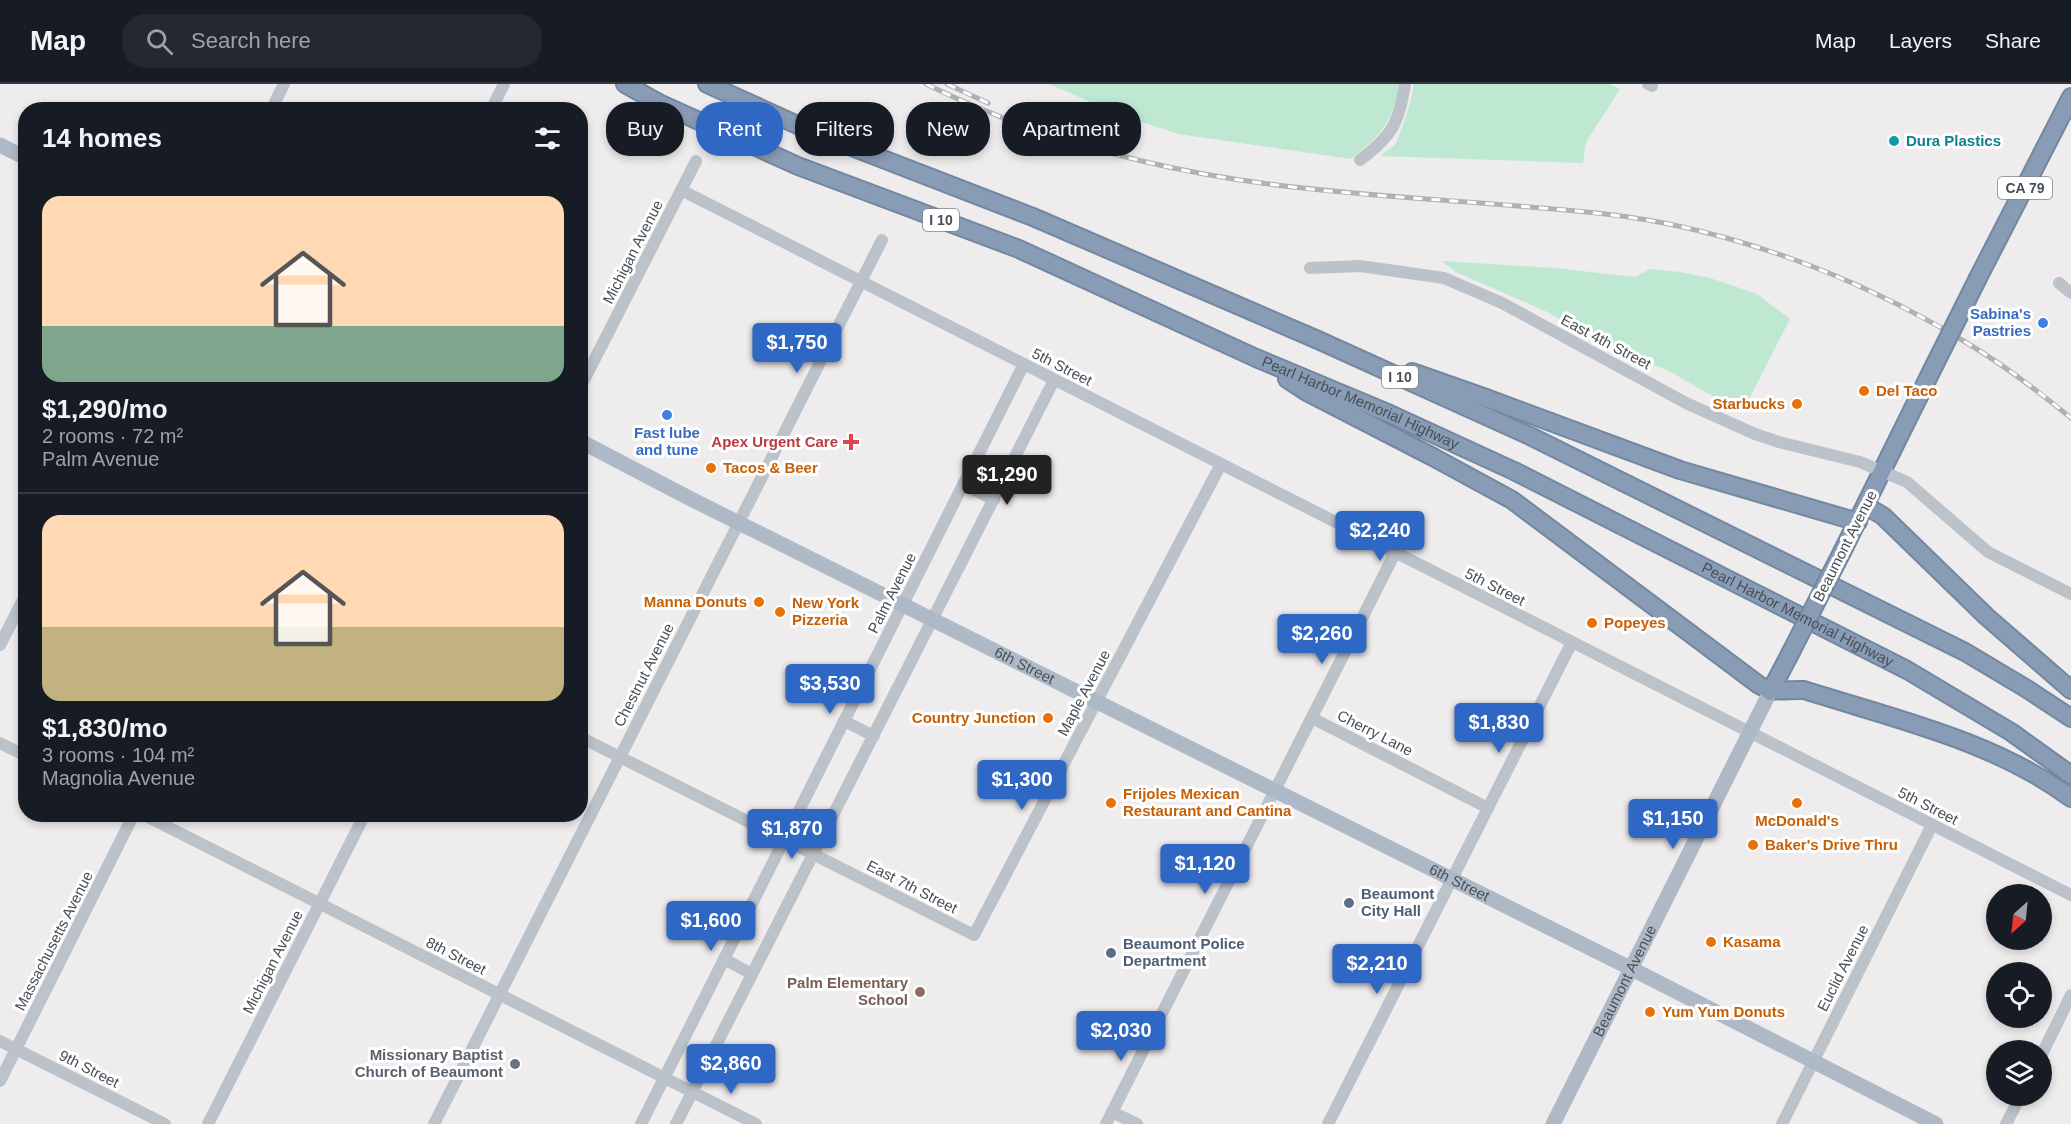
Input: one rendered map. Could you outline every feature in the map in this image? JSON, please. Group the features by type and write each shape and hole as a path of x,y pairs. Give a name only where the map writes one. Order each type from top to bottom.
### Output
{"highway":[{"name":"Pearl Harbor Memorial Highway","path":"625,84 659,103 798,166 1019,249 1256,358 1390,414 1514,471 1907,670 2012,732 2071,775"},
{"name":"I 10","path":"707,84 813,132 1032,217 1317,340 1530,436 1965,652 2071,718"},
{"name":"Beaumont Avenue","path":"1770,692 2071,97"},
{"path":"1317,340 1486,398 1680,471 1858,522"},
{"path":"1256,358 1307,392 1512,500 1770,692 1789,689 1804,690 1971,744 2023,768 2071,798"},
{"path":"1866,506 1883,516 1987,617 2071,690"}],"main road":[{"path":"0,145 18,154"},
{"name":"6th Street","path":"588,445 1936,1124"},
{"name":"Beaumont Avenue","path":"1553,1124 1770,692"}],"street":[{"path":"275,102 284,84"},
{"path":"495,102 504,84"},
{"path":"1360,160 1386,139 1393,129 1401,108 1405,84"},
{"name":"Michigan Avenue","path":"588,372 696,161"},
{"name":"5th Street","path":"681,190 2071,895"},
{"name":"Chestnut Avenue","path":"588,819 882,240"},
{"name":"East 4th Street","path":"1310,268 1359,266 1444,278 1502,303 1686,403 1755,434 1860,462 1907,482 1988,552 2071,594"},
{"path":"2059,283 2071,293"},
{"name":"Palm Avenue","path":"641,1124 1024,364"},
{"path":"676,1124 1054,380"},
{"name":"Maple Avenue","path":"974,935 1221,464"},
{"path":"963,484 994,500"},
{"path":"1106,1124 1395,553"},
{"path":"0,645 18,610"},
{"path":"1334,1122 1452,879 1572,642"},
{"name":"Cherry Lane","path":"1312,718 1488,808"},
{"path":"844,721 874,736"},
{"name":"East 7th Street","path":"588,740 974,935"},
{"path":"0,743 18,752"},
{"name":"Massachusetts Avenue","path":"0,1080 130,822"},
{"name":"8th Street","path":"158,822 756,1124"},
{"name":"Michigan Avenue","path":"208,1124 361,822"},
{"name":"Chestnut Avenue","path":"434,1124 587,822"},
{"name":"Euclid Avenue","path":"1782,1124 1932,825"},
{"path":"724,959 752,974"},
{"path":"2048,1040 2071,995"},
{"name":"9th Street","path":"0,1041 165,1124"},
{"path":"2006,1124 2015,1106"},
{"path":"1112,1112 1137,1124"}],"green space":[{"path":"1049,84 1399,84 1393,109 1384,128 1351,159 1178,134 1141,122 1141,102 1091,102"},
{"path":"1414,84 1609,84 1620,89 1586,142 1583,163 1380,156 1396,144 1410,104"},
{"path":"1442,261 1555,268 1635,277 1650,269 1680,272 1710,278 1757,294 1790,319 1744,409 1718,399 1667,370 1618,351 1545,311 1456,272"}],"railway":[{"path":"926,84 1008,120 1051,135 1180,170 1331,191 1612,215 1669,224 1747,244 1823,271 1932,323 1981,351 2071,418"},
{"path":"947,84 986,102"}],"place":[{"name":"Dura Plastics","path":"1894,141"},
{"name":"Sabina's Pastries","path":"2043,323"},
{"name":"Del Taco","path":"1864,391"},
{"name":"Starbucks","path":"1797,404"},
{"name":"Fast lube and tune","path":"667,415"},
{"name":"Apex Urgent Care","path":"851,442"},
{"name":"Tacos & Beer","path":"711,468"},
{"name":"Manna Donuts","path":"759,602"},
{"name":"New York Pizzeria","path":"780,612"},
{"name":"Popeyes","path":"1592,623"},
{"name":"Country Junction","path":"1048,718"},
{"name":"Frijoles Mexican Restaurant and Cantina","path":"1111,803"},
{"name":"McDonald's","path":"1797,803"},
{"name":"Baker's Drive Thru","path":"1753,845"},
{"name":"Beaumont City Hall","path":"1349,903"},
{"name":"Kasama","path":"1711,942"},
{"name":"Beaumont Police Department","path":"1111,953"},
{"name":"Palm Elementary School","path":"920,992"},
{"name":"Yum Yum Donuts","path":"1650,1012"},
{"name":"Missionary Baptist Church of Beaumont","path":"515,1064"}]}
